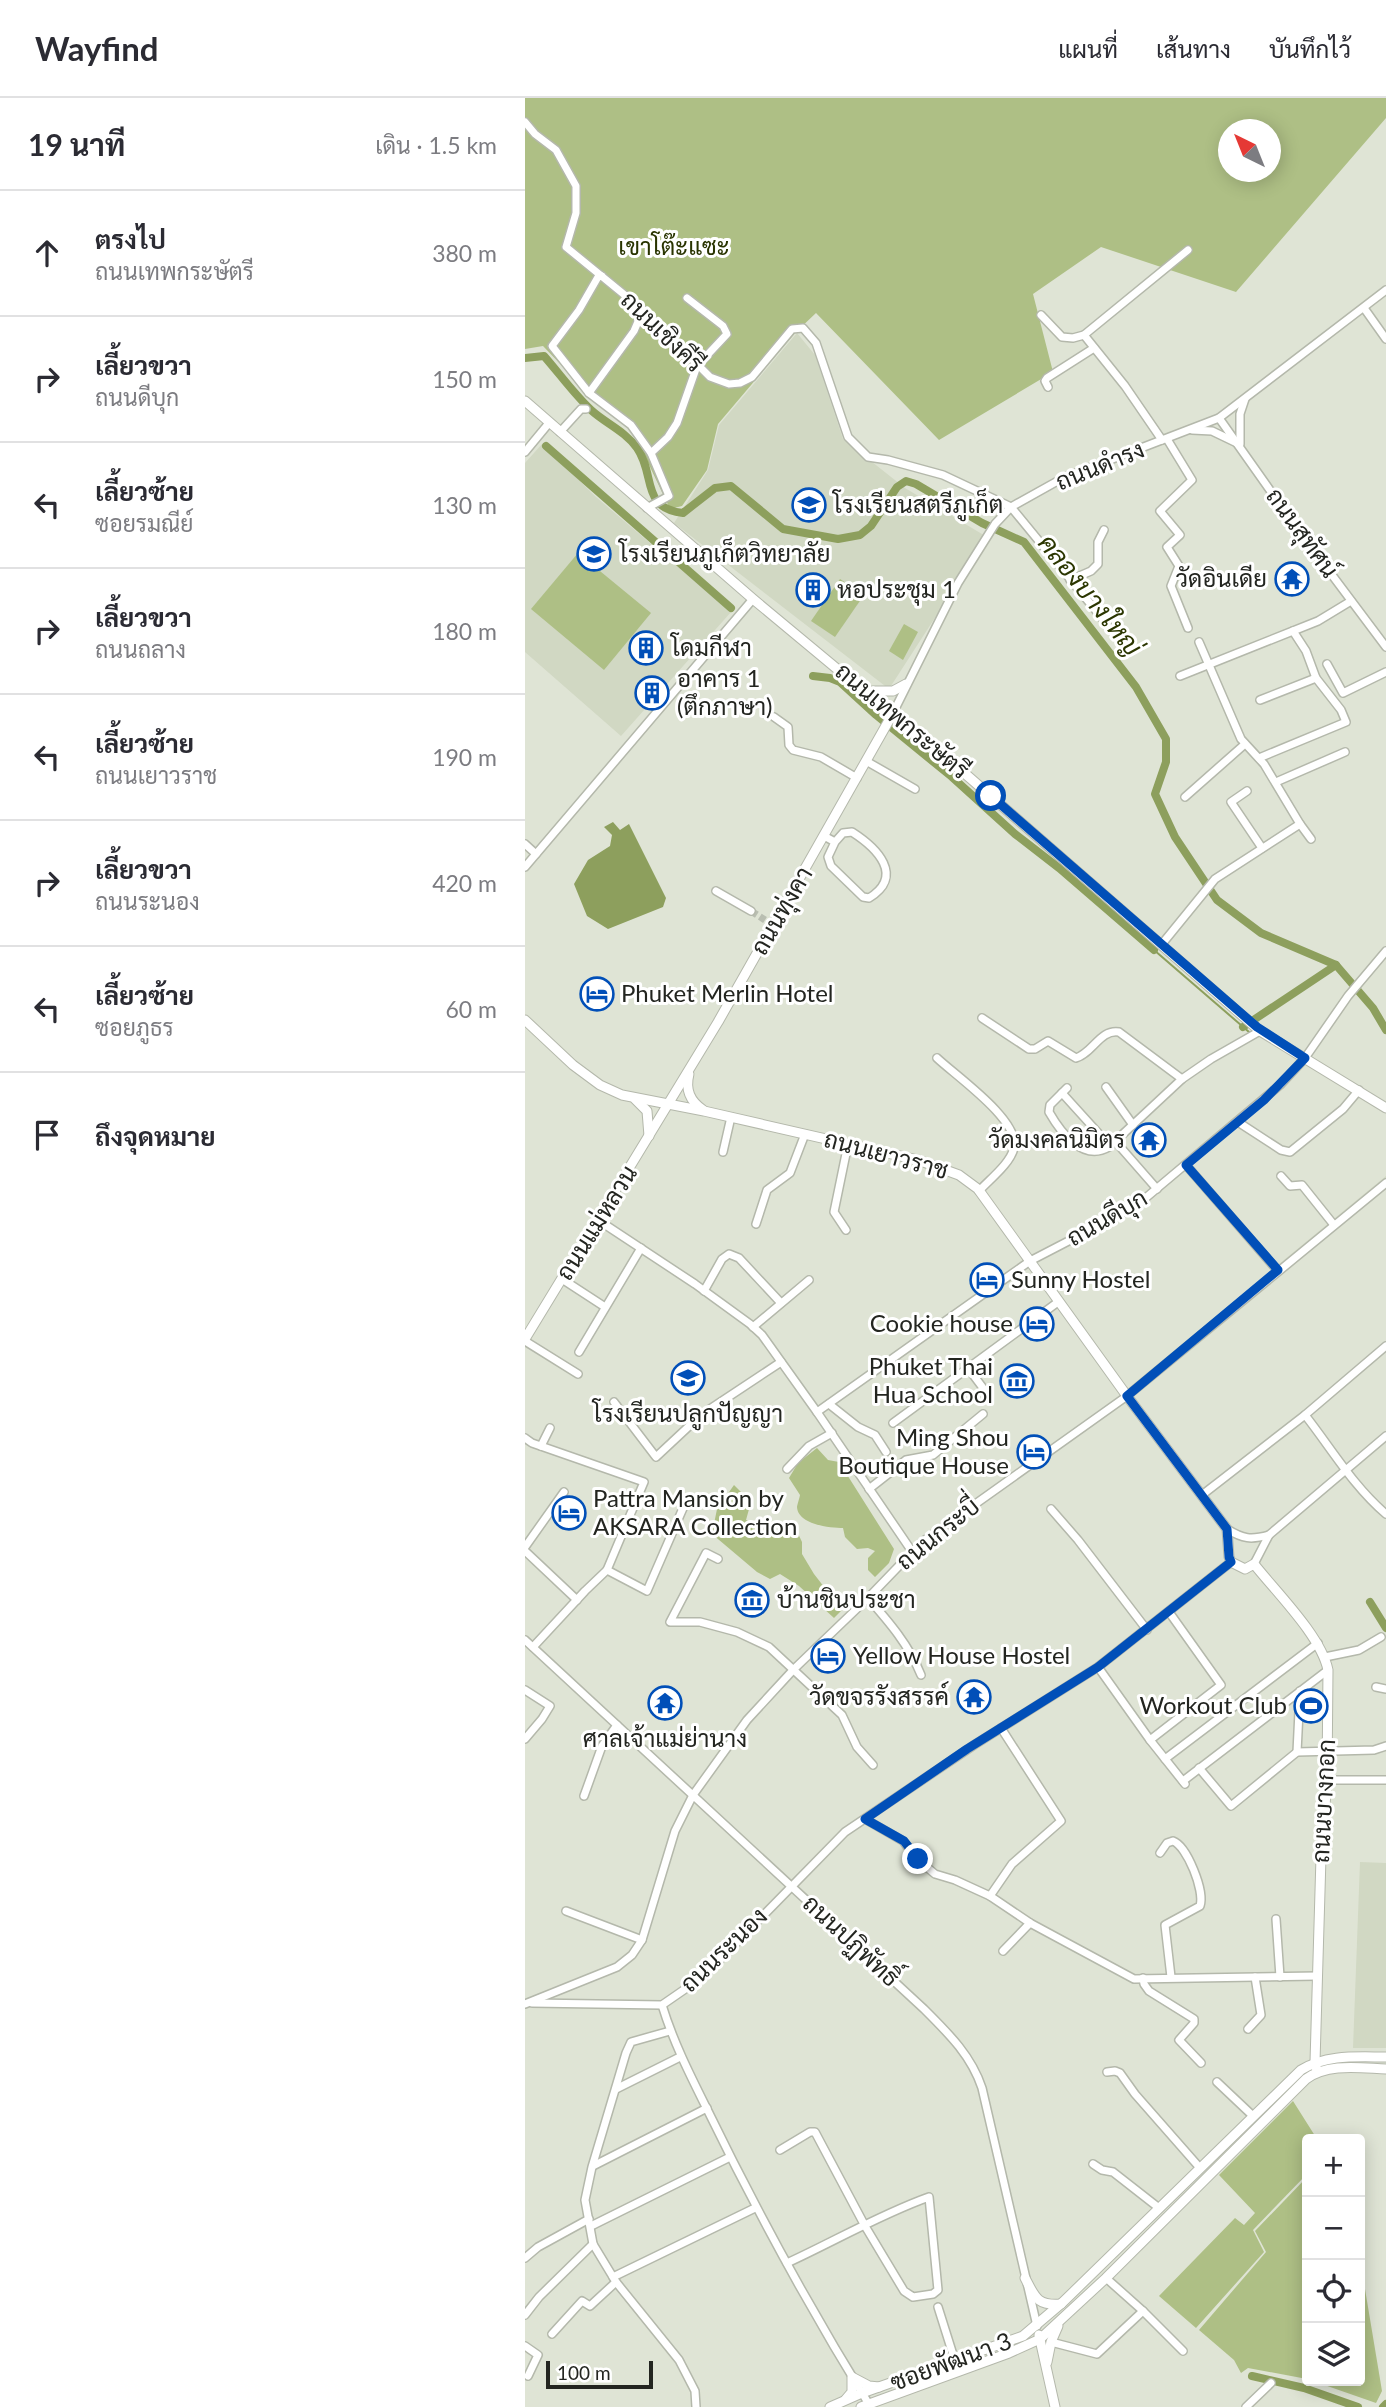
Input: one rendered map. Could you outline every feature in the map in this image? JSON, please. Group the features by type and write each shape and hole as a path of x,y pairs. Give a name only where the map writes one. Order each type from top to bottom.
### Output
{"main road":[{"name":"ถนนเทพกระษัตรี","path":"525,401 753,599 865,691 888,720 963,771 1259,1029 1386,1108"},
{"path":"865,691 897,690 906,684"},
{"name":"ถนนทุ่งคา","path":"669,1106 770,922 824,836 888,720"},
{"name":"ถนนเยาวราช","path":"525,1020 583,1073 608,1090 633,1098 704,1111 940,1166 960,1175 979,1191 1227,1529"},
{"path":"690,1070 687,1080 691,1098 704,1111"},
{"path":"633,1098 647,1111 650,1123 649,1138"},
{"name":"ถนนแม่หลวน","path":"525,1340 669,1106"},
{"path":"1227,1529 1231,1562 1245,1569 1254,1564"},
{"name":"ถนนบางกอก","path":"1254,1564 1318,1643 1328,1670 1327,1780 1317,1976 1316,2066"},
{"path":"1055,2407 1037,2326 1301,2070 1350,2057 1386,2057"},
{"path":"1316,2066 1386,2068"},
{"path":"1040,2339 1106,2278 1316,2066"},
{"path":"1025,2278 1036,2298 1046,2305 1061,2304"},
{"path":"1046,2368 1051,2342 1062,2318"},
{"name":"ซอยพัฒนา 3","path":"830,2407 1023,2336 1037,2326"},
{"name":"ซอยพัฒนา 3","path":"867,2406 1040,2339"},
{"path":"845,2400 852,2392 852,2377 869,2386 881,2387"},
{"path":"879,2407 886,2398"}],"street":[{"name":"ถนนเชิงคีรี","path":"525,122 535,134 556,150 576,186 576,213 566,247 643,310 710,377 729,384 740,383 752,377 792,328 803,328 816,343 848,437 868,457 943,475 1011,507"},
{"path":"1041,315 1062,337 1084,335 1188,250"},
{"path":"602,276 598,277 579,310 552,346 595,400 631,425 651,453 669,496 649,507"},
{"name":"ถนนดำรง","path":"888,720 958,583 995,524 1011,507 1063,478 1219,418 1386,290"},
{"path":"651,453 668,437 677,423 697,366 727,331 687,298"},
{"path":"1364,308 1386,339"},
{"path":"589,393 634,331 643,310"},
{"path":"1084,335 1125,386 1192,480 1160,511 1181,535 1167,547 1179,566 1171,586 1188,628"},
{"path":"1048,387 1045,381 1047,378 1094,348"},
{"path":"1189,430 1212,431 1240,445 1240,414 1245,399"},
{"path":"560,432 580,409 586,409"},
{"name":"ถนนสุทัศน์","path":"1219,418 1386,647"},
{"path":"525,452 549,423"},
{"path":"1011,507 1107,624"},
{"path":"1070,580 1091,571 1098,564 1098,542 1104,530"},
{"path":"525,867 753,599"},
{"path":"1180,676 1318,621 1352,601"},
{"path":"1259,758 1346,722 1341,710 1316,678 1306,652 1293,631"},
{"path":"1199,642 1241,739 1276,782 1311,839"},
{"path":"1327,664 1343,693 1386,672"},
{"path":"1260,700 1316,678"},
{"path":"774,717 789,728 789,745 793,750 821,757 857,778"},
{"path":"1185,797 1245,744"},
{"path":"1276,782 1345,752"},
{"path":"866,761 915,789"},
{"path":"1247,791 1231,802 1262,848"},
{"path":"1162,944 1215,879 1300,824"},
{"path":"852,832 882,860 888,872 887,878 875,894 869,898 863,897 828,863 828,856 835,842 842,833 852,832"},
{"path":"824,836 835,842"},
{"path":"525,844 536,854"},
{"path":"716,891 751,911"},
{"name":"ถนนดีบุก","path":"817,1412 1030,1261 1123,1214 1157,1189 1280,1085 1305,1058 1351,992 1386,951"},
{"path":"982,1018 1029,1049 1035,1049 1048,1041 1076,1058 1083,1056 1106,1034 1119,1032 1182,1079"},
{"path":"1157,1189 1113,1144 1064,1091 1048,1109 1052,1118 1082,1149 1100,1151 1113,1144 1182,1079 1259,1029"},
{"path":"937,1058 994,1108 1015,1139 1010,1157 979,1191"},
{"path":"1106,1087 1133,1125"},
{"path":"1238,1122 1281,1150 1290,1152 1343,1109 1359,1090"},
{"path":"723,1152 731,1117"},
{"path":"756,1224 767,1190 790,1173 804,1134"},
{"path":"846,1230 834,1212 848,1144"},
{"path":"1186,1165 1278,1270"},
{"path":"1281,1177 1290,1186 1302,1185 1334,1225"},
{"name":"ถนนกระบี่","path":"642,1940 675,1831 693,1795 747,1720 794,1669 868,1598 911,1550 1056,1444 1127,1396 1386,1183"},
{"path":"598,1220 753,1327 832,1433 911,1550"},
{"path":"579,1352 641,1248"},
{"path":"704,1291 722,1259 729,1254 739,1258 781,1303"},
{"path":"562,1279 605,1307"},
{"path":"753,1327 809,1280"},
{"path":"893,1423 1058,1302"},
{"path":"525,1340 578,1374"},
{"path":"1202,1494 1305,1415 1386,1346"},
{"path":"614,1402 656,1457 701,1415 781,1362"},
{"path":"968,1368 986,1392"},
{"path":"829,1404 858,1427 875,1435 887,1452"},
{"path":"869,1489 906,1460 933,1455 983,1413"},
{"path":"1305,1415 1345,1469 1386,1514"},
{"path":"541,1446 550,1428"},
{"path":"787,1469 809,1447 832,1433"},
{"path":"1254,1564 1269,1535 1386,1436"},
{"path":"525,1438 644,1482 607,1570 533,1647"},
{"path":"564,1492 525,1549 577,1600"},
{"path":"607,1570 647,1591 687,1499"},
{"path":"1051,1509 1147,1630"},
{"path":"1227,1529 1238,1536 1252,1539 1269,1535"},
{"path":"718,1559 706,1553 670,1622 699,1622 737,1632 769,1647 842,1715 857,1747 873,1765"},
{"name":"ถนนระนอง","path":"526,2004 662,2005 704,1976 845,1832 1098,1667 1231,1562"},
{"path":"868,1598 893,1626 921,1675"},
{"path":"1150,1740 1221,1685 1168,1612"},
{"path":"1325,1657 1359,1650 1381,1637"},
{"name":"ถนนปฏิพัทธิ์","path":"525,1640 952,2036 973,2064 993,2129 1037,2326"},
{"path":"1165,1759 1318,1643"},
{"path":"1098,1667 1184,1783 1199,1768 1328,1670"},
{"path":"1376,1687 1386,1689"},
{"path":"525,1690 550,1706 525,1739"},
{"path":"1297,1752 1300,1691"},
{"path":"584,1796 602,1746 617,1725"},
{"path":"990,1896 1011,1864 1061,1821 1001,1728"},
{"path":"1199,1768 1231,1806 1297,1752 1374,1750 1386,1746"},
{"path":"1327,1780 1386,1780"},
{"path":"865,1819 904,1841 918,1859 935,1874 990,1896 1030,1923 1134,1979 1317,1976"},
{"path":"1160,1853 1167,1843 1173,1841 1183,1848 1201,1888 1202,1899 1200,1906 1165,1925 1171,1977"},
{"path":"526,2004 617,1967 632,1955 642,1940 566,1910"},
{"path":"1276,1919 1280,1976"},
{"path":"1003,1951 1030,1923"},
{"path":"1248,2029 1261,2015 1255,1977"},
{"path":"1143,1978 1149,1991 1194,2020 1179,2040 1201,2063"},
{"path":"561,1990 559,1997 566,2004"},
{"path":"662,2005 680,2057 755,2208 867,2406"},
{"path":"670,2031 631,2042 592,2167 585,2200 593,2244 614,2280 679,2360 695,2391 696,2407"},
{"path":"615,2089 680,2057"},
{"path":"1107,2072 1120,2073 1200,2168"},
{"path":"1217,2082 1253,2116"},
{"path":"592,2167 707,2108"},
{"path":"780,2150 810,2132 815,2132 865,2227 904,2291 913,2298 933,2294 938,2290 929,2197 907,2205 865,2227 787,2263"},
{"path":"525,2258 538,2247 730,2157"},
{"path":"1093,2164 1102,2170 1114,2172 1159,2208"},
{"path":"552,2334 582,2301 590,2306 614,2280 755,2208"},
{"path":"525,2315 539,2297 593,2244"},
{"path":"1106,2278 1183,2351"},
{"path":"938,2307 955,2361"},
{"path":"1051,2342 1097,2354 1143,2311"},
{"path":"525,2346 538,2356 528,2376"},
{"path":"1246,2407 1271,2383"}],"shaded area":[{"name":"โรงเรียนสตรีภูเก็ต","path":"797,333 815,355 843,439 905,488 987,537 889,689 674,523 708,470 719,425"},
{"name":"โรงเรียนภูเก็ตวิทยาลัย","path":"542,444 596,497 731,612 621,736 525,652 525,463"},
{"path":"613,822 620,830 629,824 666,898 663,907 608,929 587,916 574,884 588,860 610,846 612,835 604,827"},
{"path":"1386,1176 1386,1189 1130,1396 1126,1390"},
{"path":"1360,1862 1386,1863 1386,2048 1353,2048"}],"green space":[{"name":"เขาโต๊ะแซะ","path":"525,98 1386,98 1386,118 1236,292 1101,247 1033,294 1053,372 939,440 816,313 796,332 718,424 707,470 682,506 670,509 632,429 591,396 543,346 525,349"},
{"path":"578,553 651,613 604,670 531,609"},
{"path":"840,579 864,595 835,637 811,621"},
{"path":"904,624 918,632 903,660 889,651"},
{"path":"817,1448 828,1460 839,1462 894,1549 889,1563 875,1577 868,1570 868,1558 875,1551 868,1548 857,1549 845,1537 843,1528 809,1522 799,1513 797,1507 800,1495 789,1478 798,1463"},
{"path":"734,1485 751,1502 746,1520 783,1535 794,1525 802,1542 802,1554 828,1592 838,1598 852,1592 855,1597 834,1618 799,1586 780,1574 770,1579 757,1572 712,1534 717,1509"},
{"path":"1293,2101 1314,2134 1302,2134 1302,2179 1253,2230 1264,2252 1196,2328 1159,2296 1235,2218 1244,2225 1255,2213 1219,2175"},
{"path":"1302,2182 1302,2378 1248,2368 1241,2373 1234,2360 1199,2330 1266,2252 1255,2231"},
{"path":"1365,2289 1382,2391 1376,2403 1327,2386 1365,2386"}],"waterway":[{"name":"คลองบางใหญ่","path":"525,358 544,356 591,410 632,442 643,458 655,497 660,505 669,510 683,513 715,488 731,486 783,529 838,539 860,535 871,526 897,487 906,481 916,484 982,523 1024,542 1136,687 1166,739 1166,762 1155,794 1175,837 1217,900 1261,933 1336,965 1373,1008 1386,1030"},
{"path":"546,446 731,608"},
{"path":"813,676 840,682 1154,950"},
{"path":"1154,950 1249,1032"},
{"path":"1243,1027 1336,965"},
{"path":"1370,1602 1386,1628"},
{"path":"1252,2376 1304,2388 1358,2407"},
{"path":"1383,2407 1386,2404"}],"tunnel":[{"path":"751,911 765,920"}],"place":[{"name":"โรงเรียนสตรีภูเก็ต","path":"809,505"},
{"name":"โรงเรียนภูเก็ตวิทยาลัย","path":"594,554"},
{"name":"วัดอินเดีย","path":"1292,579"},
{"name":"หอประชุม 1","path":"813,590"},
{"name":"โดมกีฬา","path":"646,648"},
{"name":"อาคาร 1 (ตึกภาษา)","path":"652,693"},
{"name":"Phuket Merlin Hotel","path":"597,994"},
{"name":"วัดมงคลนิมิตร","path":"1149,1140"},
{"name":"Sunny Hostel","path":"987,1280"},
{"name":"Cookie house","path":"1037,1324"},
{"name":"โรงเรียนปลูกปัญญา","path":"688,1378"},
{"name":"Phuket Thai Hua School","path":"1017,1381"},
{"name":"Ming Shou Boutique House","path":"1034,1452"},
{"name":"Pattra Mansion by AKSARA Collection","path":"569,1513"},
{"name":"บ้านชินประชา","path":"752,1600"},
{"name":"Yellow House Hostel","path":"828,1656"},
{"name":"วัดขจรรังสรรค์","path":"974,1697"},
{"name":"ศาลเจ้าแม่ย่านาง","path":"665,1703"},
{"name":"Workout Club","path":"1311,1706"}],"route":[{"path":"918,1859 904,1841 865,1819 967,1749 1098,1667 1231,1562 1227,1529 1127,1396 1278,1270 1186,1165 1264,1100 1305,1058 1257,1027 991,796"}]}
